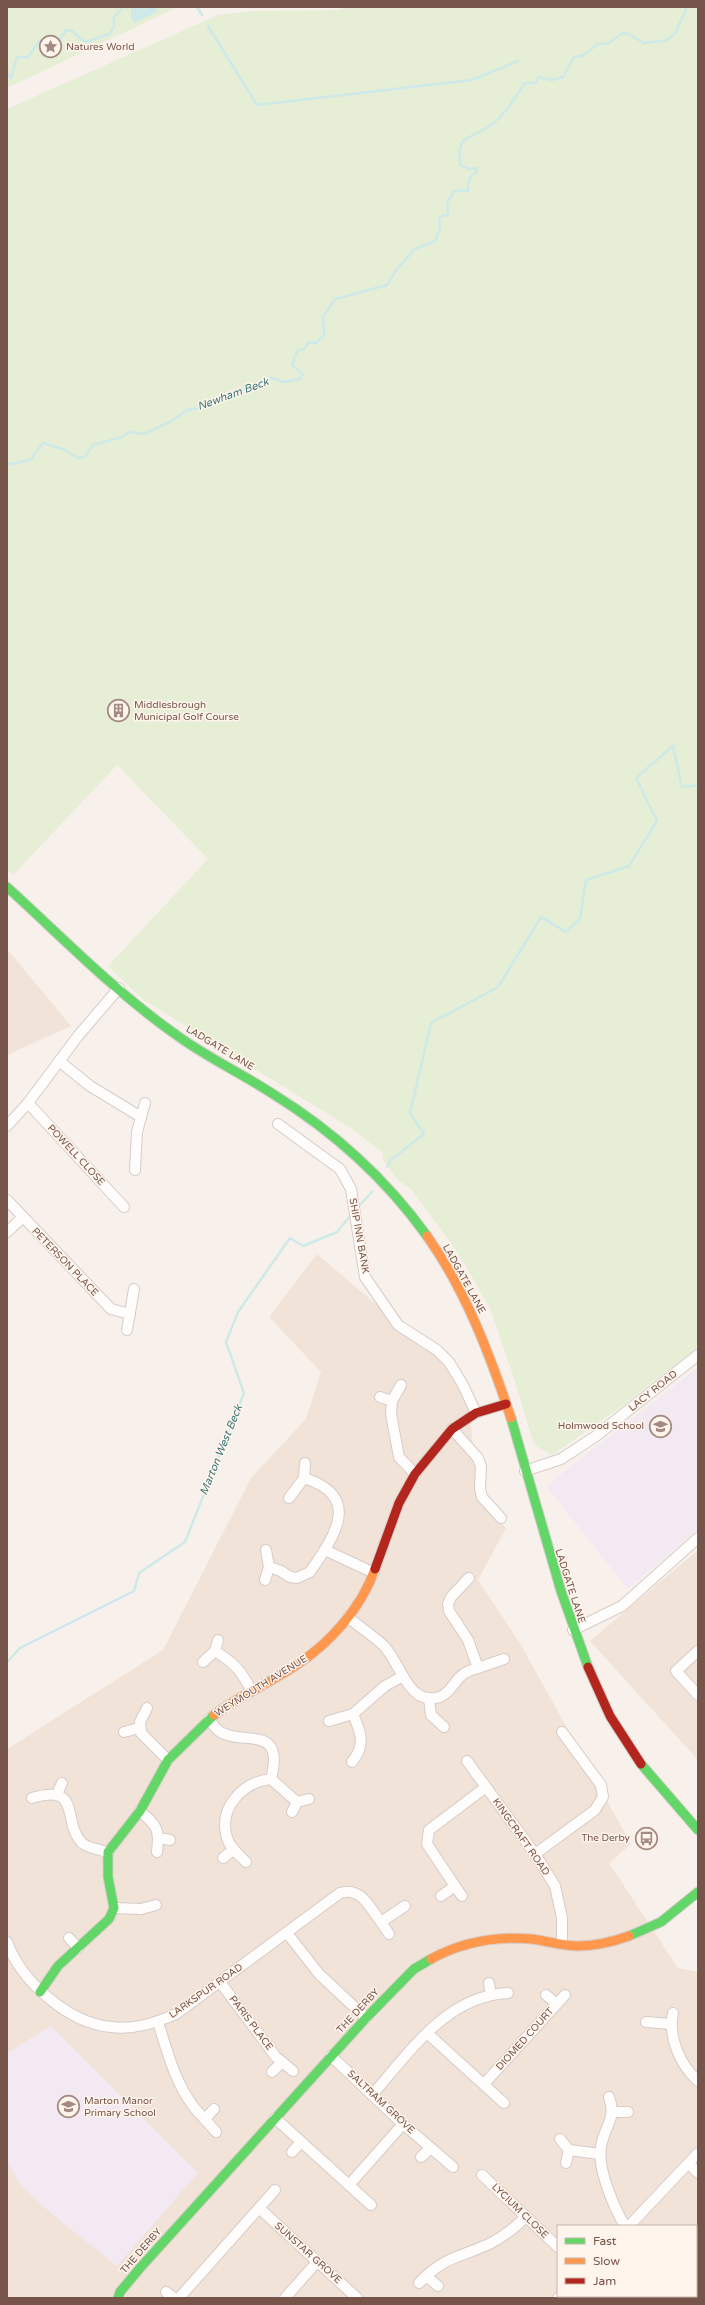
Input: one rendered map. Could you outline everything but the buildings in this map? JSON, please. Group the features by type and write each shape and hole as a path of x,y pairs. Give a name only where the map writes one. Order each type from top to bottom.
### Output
{"street":[{"name":"LADGATE LANE","path":"7,887 120,988 178,1036 286,1102 324,1128 358,1157 396,1196 424,1231 456,1282 485,1343 506,1404 573,1630 602,1700 635,1756 669,1800 698,1830"},
{"path":"7,1126 28,1104 78,1036 120,988"},
{"path":"59,1061 90,1086 141,1117"},
{"name":"POWELL CLOSE","path":"28,1104 124,1207"},
{"path":"135,1170 137,1132 145,1104"},
{"name":"SHIP INN BANK","path":"278,1124 332,1161 340,1169 350,1189 365,1277 398,1325 437,1350 449,1362 463,1385 476,1413"},
{"name":"PETERSON PLACE","path":"7,1200 22,1218 111,1309 130,1314"},
{"path":"7,1232 22,1218"},
{"path":"127,1330 134,1289"},
{"name":"LACY ROAD","path":"525,1471 561,1459 596,1436 698,1355"},
{"path":"401,1385 392,1401 391,1414 398,1457 415,1474"},
{"path":"380,1397 392,1401"},
{"name":"WEYMOUTH AVENUE","path":"108,1852 114,1842 140,1811 168,1760 209,1719 251,1690 295,1666 321,1647 348,1617 374,1573 399,1503 415,1474 452,1429 476,1413 506,1404"},
{"path":"452,1429 478,1458 481,1466 480,1489 482,1497 501,1518"},
{"path":"289,1498 304,1478 305,1463"},
{"path":"269,1567 281,1571 290,1577 304,1576 310,1572 337,1529 339,1518 337,1505 325,1488 317,1482 304,1478"},
{"path":"573,1630 622,1606 698,1538"},
{"path":"265,1580 269,1567 266,1550"},
{"path":"325,1550 374,1573"},
{"path":"469,1578 451,1597 448,1604 449,1611 468,1640 478,1668"},
{"path":"348,1617 384,1646 395,1661 403,1676 417,1693 429,1698 440,1696 448,1692 459,1677 466,1672 504,1659"},
{"path":"203,1662 215,1651 218,1640"},
{"path":"215,1651 229,1660 241,1671 251,1690"},
{"path":"698,1651 676,1671 698,1695"},
{"path":"329,1721 353,1714 385,1686 403,1676"},
{"path":"429,1698 431,1715 444,1727"},
{"path":"147,1708 139,1728 141,1733 168,1760"},
{"path":"352,1762 360,1750 362,1737 353,1714"},
{"path":"209,1719 223,1733 262,1740 268,1744 274,1756 271,1779"},
{"path":"124,1732 139,1728"},
{"path":"535,1854 594,1810 603,1797 601,1786 562,1732"},
{"name":"KINGCRAFT ROAD","path":"467,1761 535,1854 555,1886 560,1901 562,1944"},
{"path":"271,1779 297,1802"},
{"path":"246,1862 233,1850 227,1838 225,1822 232,1802 242,1790 253,1782 271,1779"},
{"path":"57,1794 62,1783"},
{"path":"462,1896 426,1844 426,1835 432,1826 486,1787"},
{"path":"32,1798 57,1794 67,1804 78,1837 83,1844 108,1852 108,1877 114,1908 103,1926 58,1966 40,1992"},
{"path":"297,1802 310,1799"},
{"path":"292,1812 297,1802"},
{"path":"140,1811 157,1827 159,1838 157,1852"},
{"path":"159,1838 170,1840"},
{"path":"223,1858 233,1850"},
{"path":"441,1896 455,1886"},
{"name":"LARKSPUR ROAD","path":"8,1946 19,1966 40,1992 73,2014 97,2025 123,2028 158,2022 176,2014 340,1893 346,1891 358,1894 389,1934"},
{"name":"THE DERBY","path":"118,2298 120,2292 140,2268 331,2056 414,1969 449,1949 488,1940 510,1938 577,1946 611,1942 641,1932 678,1910 698,1892"},
{"path":"114,1908 141,1909 156,1905"},
{"path":"380,1922 405,1906"},
{"path":"287,1933 319,1974 366,2018"},
{"path":"69,1938 78,1948"},
{"name":"PARIS PLACE","path":"220,1982 282,2062 293,2071"},
{"path":"489,1982 491,1995"},
{"path":"372,2095 443,2017 457,2008 491,1995 508,1993"},
{"path":"546,1995 557,2004"},
{"name":"DIOMED COURT","path":"484,2084 565,1995"},
{"path":"673,2013 671,2024 678,2052 691,2075 698,2081"},
{"path":"158,2022 171,2062 182,2087 193,2105 216,2132"},
{"path":"646,2022 671,2024"},
{"path":"427,2033 504,2103"},
{"name":"SALTRAM GROVE","path":"331,2056 403,2124 453,2167"},
{"path":"272,2072 282,2062"},
{"path":"609,2097 613,2112 603,2140 600,2154 614,2209 624,2225"},
{"path":"205,2119 214,2109"},
{"path":"613,2112 628,2112"},
{"path":"275,2118 371,2205"},
{"path":"350,2185 403,2124"},
{"path":"560,2139 569,2150 600,2154"},
{"path":"292,2152 301,2142"},
{"path":"421,2157 431,2148"},
{"path":"566,2163 569,2150"},
{"path":"630,2225 698,2153"},
{"path":"689,2164 698,2173"},
{"name":"LYCIUM CLOSE","path":"482,2175 557,2246"},
{"path":"179,2298 275,2190"},
{"name":"SUNSTAR GROVE","path":"259,2208 357,2298"},
{"path":"438,2286 422,2279 448,2259 491,2243 509,2233 526,2217"},
{"path":"285,2298 317,2262"}],"shaded area":[{"path":"7,949 71,1026 7,1055"},
{"path":"317,1254 443,1361 469,1408 479,1501 506,1528 478,1580 521,1645 631,1844 609,1863 678,1968 698,1972 698,2298 7,2298 7,1749 163,1650 251,1478 306,1419 321,1372 269,1317"},
{"name":"Holmwood School","path":"698,1367 698,1529 628,1589 546,1486"},
{"path":"698,1550 698,1760 590,1641"},
{"name":"Marton Manor Primary School","path":"51,2026 198,2173 117,2266 54,2216 21,2186 7,2161 7,2053"}],"green space":[{"name":"Natures World","path":"7,7 178,7 7,88"},
{"name":"Middlesbrough Municipal Golf Course","path":"351,7 698,7 698,1347 621,1407 552,1455 534,1445 515,1381 490,1308 458,1253 411,1189 398,1180 383,1160 383,1153 352,1129 142,999 108,966 208,859 117,765 13,875 7,869 7,109 218,15 251,11 338,10"}],"water":[{"path":"123,7 131,7 127,10"},
{"path":"131,7 155,7 158,11 135,23 131,18"}],"waterway":[{"path":"7,73 11,78 17,57 28,57 39,41 59,41 65,31 71,30 86,42 109,34 114,27 114,17 123,7"},
{"path":"197,7 202,15"},
{"name":"Newham Beck","path":"7,463 15,464 31,459 43,443 65,450 77,458 85,457 93,445 122,437 129,432 144,434 170,422 187,410 200,408 271,378 284,382 300,379 303,374 292,365 297,351 304,349 309,342 316,343 324,335 323,317 335,299 387,285 397,269 415,249 435,241 440,228 439,219 441,216 448,215 447,203 454,191 468,191 469,180 477,172 476,168 469,169 460,165 460,149 463,141 485,129 497,120 508,108 525,83 535,83 539,77 552,80 563,77 574,57 582,56 598,44 609,43 621,34 627,33 644,43 667,40 675,34 687,7"},
{"path":"208,26 257,105 472,80 518,61"},
{"name":"Marton West Beck","path":"387,1167 391,1160 424,1134 410,1113 431,1023 498,987 541,917 566,932 580,919 586,880 629,866 657,821 636,778 673,746 682,787 698,785"},
{"name":"Marton West Beck","path":"357,1208 372,1192"},
{"name":"Marton West Beck","path":"7,1662 20,1648 134,1591 139,1573 185,1542 244,1393 226,1342 238,1312 290,1238 303,1246 337,1232 351,1215"}],"traffic: fast":[{"path":"7,887 110,982 175,1034 295,1108 337,1140 394,1195 427,1236"},
{"path":"511,1418 561,1591 588,1667"},
{"path":"40,1992 58,1966 109,1919 114,1908 108,1877 108,1852 140,1811 168,1760 214,1715"},
{"path":"641,1764 698,1830"},
{"path":"629,1936 661,1922 698,1892"},
{"path":"118,2298 120,2292 140,2268 366,2018 414,1969 431,1959"}],"traffic: slow":[{"path":"427,1236 454,1279 476,1324 511,1418"},
{"path":"214,1715 233,1702 295,1666 320,1647 332,1636 352,1611 369,1584 375,1569"},
{"path":"431,1959 467,1944 506,1938 532,1939 578,1946 604,1943 629,1936"}],"traffic: jam":[{"path":"375,1569 399,1503 415,1474 452,1429 476,1413 506,1404"},
{"path":"588,1667 610,1716 641,1764"}],"place":[{"name":"Natures World","path":"50,47"},
{"name":"Middlesbrough Municipal Golf Course","path":"118,711"},
{"name":"Holmwood School","path":"660,1426"},
{"name":"The Derby","path":"646,1838"},
{"name":"Marton Manor Primary School","path":"69,2107"}]}
